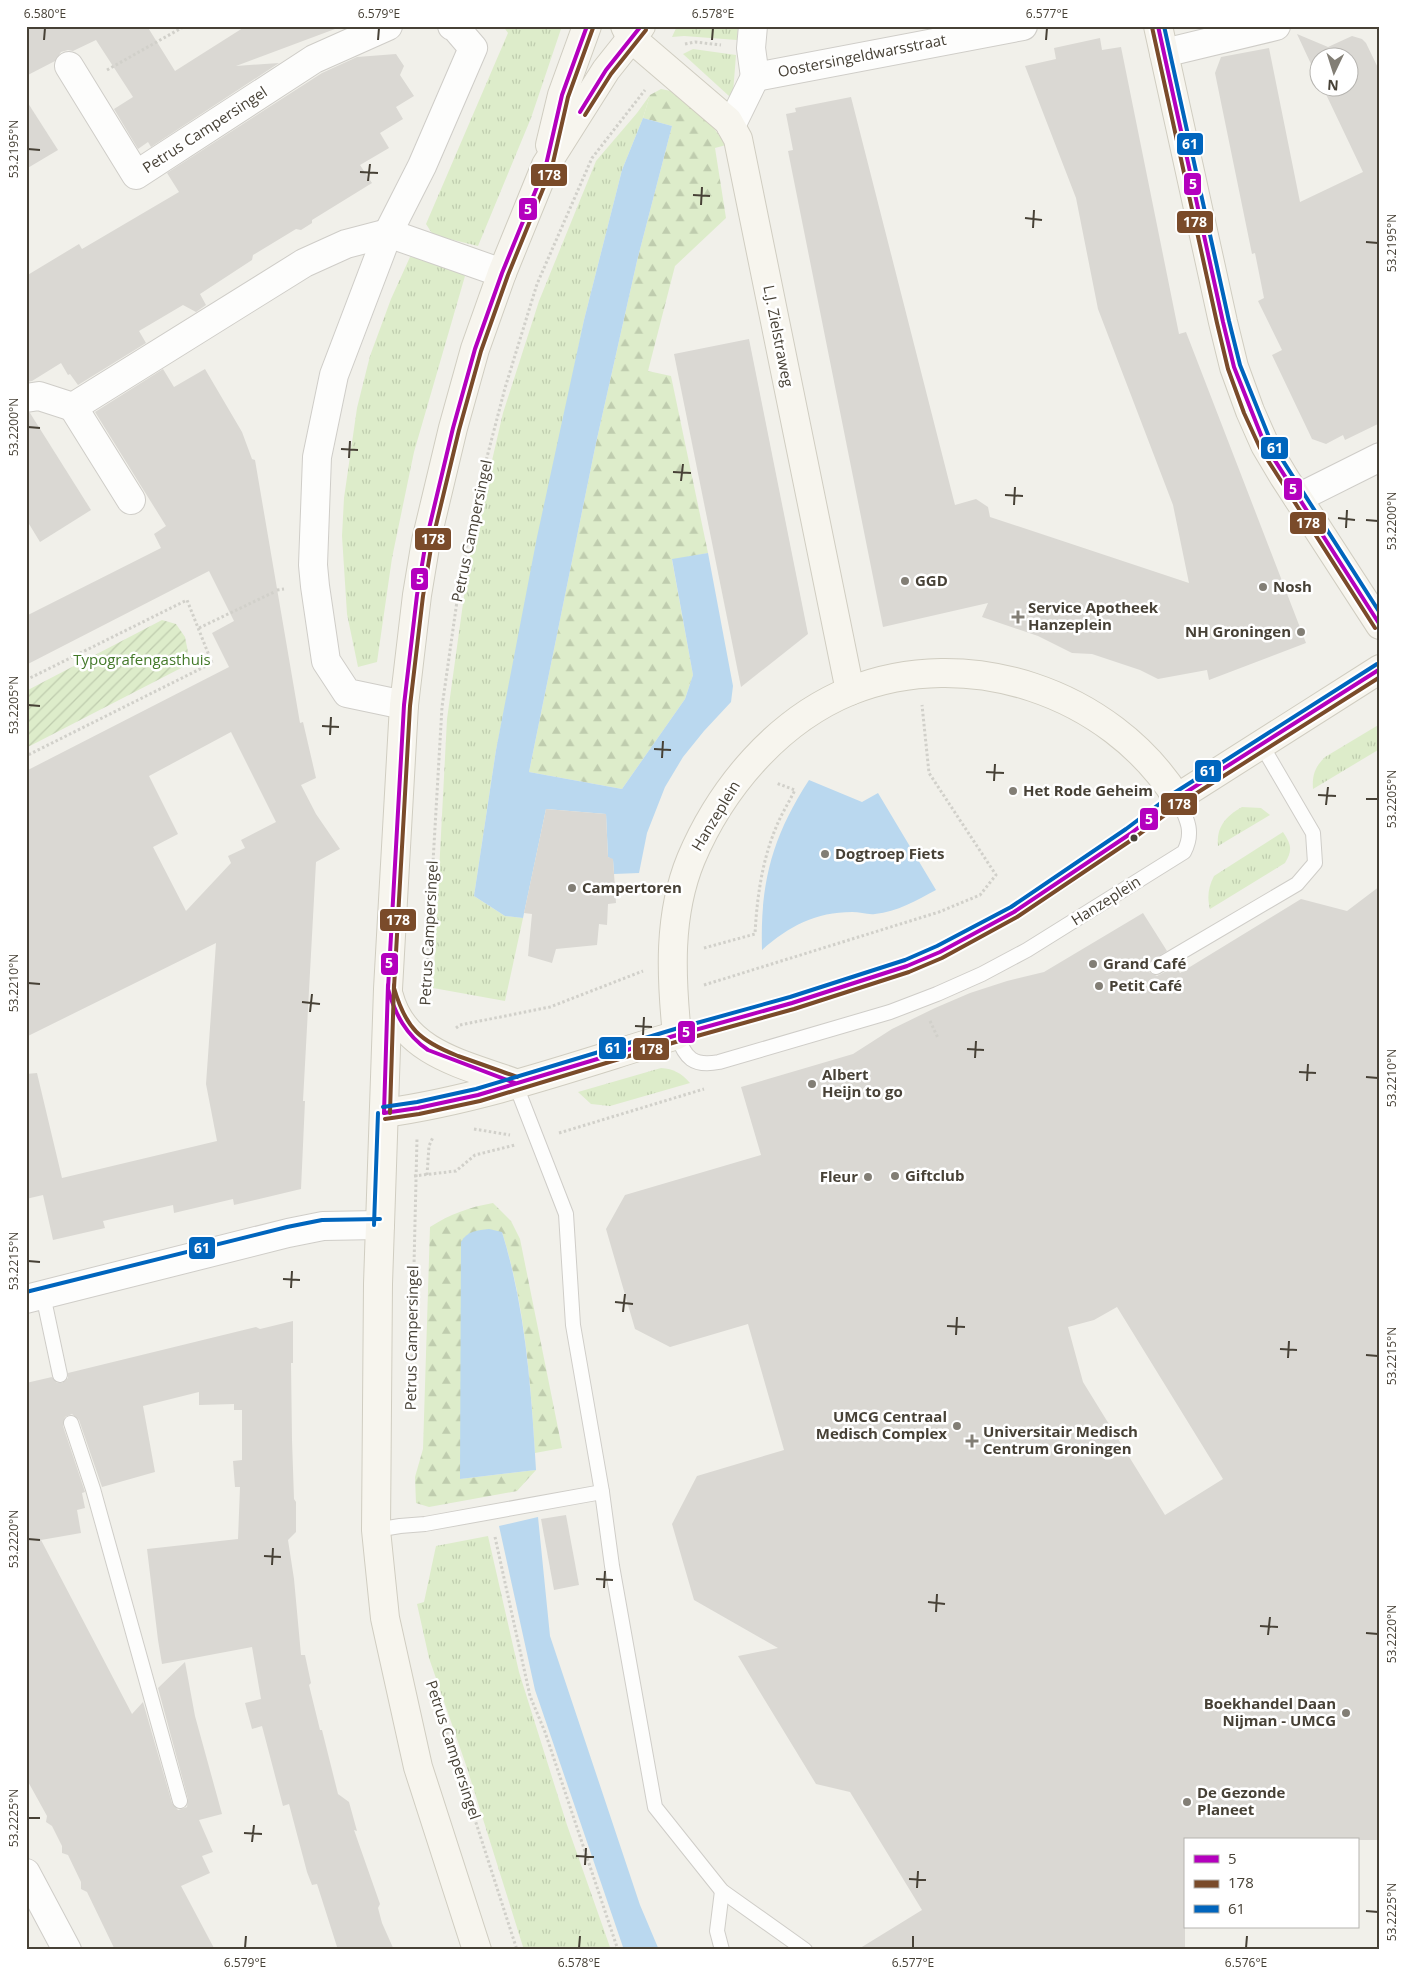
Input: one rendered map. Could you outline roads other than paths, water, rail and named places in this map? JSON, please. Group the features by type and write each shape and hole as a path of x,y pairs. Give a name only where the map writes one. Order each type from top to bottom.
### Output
{"street":[{"name":"Petrus Campersingel","path":"74,75 136,175 314,59 388,26"},
{"path":"404,705 347,693 326,661 313,565 317,457 334,375 388,233 422,166 473,48 452,26"},
{"name":"Petrus Campersingel","path":"546,166 562,95 587,26"},
{"name":"Oostersingeldwarsstraat","path":"755,77 1024,26"},
{"path":"1158,26 1234,367 1250,411 1266,445 1298,498 1380,625"},
{"path":"1164,53 1276,26"},
{"name":"Petrus Campersingel","path":"476,1950 418,1767 385,1618 376,1530 378,1284 388,989 404,705 417,595 438,487 473,356 502,273 546,166 632,30"},
{"name":"L.J. Zielstraweg","path":"632,30 664,66 721,115 731,126 738,139 850,691"},
{"path":"731,126 755,77 752,37"},
{"path":"73,407 304,263 346,244 388,233 502,273"},
{"path":"26,398 39,396 73,407 131,500"},
{"path":"1298,498 1380,457"},
{"path":"1177,798 1380,669"},
{"name":"Hanzeplein","path":"677,1035 672,970 674,931 680,896 690,861 706,828 729,790 767,747 792,725 820,706 850,691 884,681 919,675 954,673 990,677 1025,684 1058,696 1089,712 1118,732 1144,756 1167,782 1177,798"},
{"path":"388,989 392,1006 400,1021 410,1036 422,1045 438,1055 515,1083"},
{"path":"384,1113 478,1095 677,1035"},
{"path":"35,1297 288,1233 323,1226 380,1225"},
{"path":"26,1873 67,1950"}],"lane":[{"path":"1156,968 1296,884 1315,863 1313,833 1260,744"},
{"path":"677,1035 802,1000 907,966 940,952 1014,912 1053,887 1130,834 1177,798"},
{"name":"Hanzeplein","path":"677,1035 683,1051 689,1058 698,1063 709,1064 890,1012 982,974 1027,950 1184,852 1189,843 1190,826 1177,798"},
{"path":"515,1083 566,1214 573,1325 602,1492 614,1576 655,1807 722,1891 805,1950"},
{"path":"35,1297 60,1375"},
{"path":"71,1423 93,1489 180,1801"},
{"path":"376,1530 435,1522 602,1492"},
{"path":"722,1891 717,1931 722,1950"}],"water":[{"path":"643,118 672,126 637,261 596,443 529,772 622,789 685,699 693,675 672,559 708,553 733,686 731,702 683,757 665,787 647,833 639,873 614,874 613,860 608,857 606,814 546,809 523,918 505,916 474,896 496,750 537,537 584,320 622,170"},
{"path":"809,780 862,802 878,793 936,890 907,905 883,913 839,913 815,918 793,927 762,950 763,903 771,861 786,821"},
{"path":"489,1229 502,1232 517,1291 526,1350 536,1470 460,1479 461,1242 470,1233"},
{"path":"538,1517 550,1636 640,1905 659,1950 624,1950 535,1690 499,1526"}],"place":[{"name":"GGD","path":"905,581"},
{"name":"Nosh","path":"1263,587"},
{"name":"Service Apotheek Hanzeplein","path":"1018,617"},
{"name":"NH Groningen","path":"1301,632"},
{"name":"Het Rode Geheim","path":"1013,791"},
{"name":"Dogtroep Fiets","path":"825,854"},
{"name":"Campertoren","path":"572,888"},
{"name":"Grand Café","path":"1093,964"},
{"name":"Petit Café","path":"1099,986"},
{"name":"Albert Heijn to go","path":"812,1084"},
{"name":"Giftclub","path":"895,1176"},
{"name":"Fleur","path":"868,1177"},
{"name":"UMCG Centraal Medisch Complex","path":"957,1426"},
{"name":"Universitair Medisch Centrum Groningen","path":"972,1441"},
{"name":"Boekhandel Daan Nijman - UMCG","path":"1346,1713"},
{"name":"De Gezonde Planeet","path":"1187,1802"}],"park label":[{"name":"Typografengasthuis","path":"142,660"}]}
